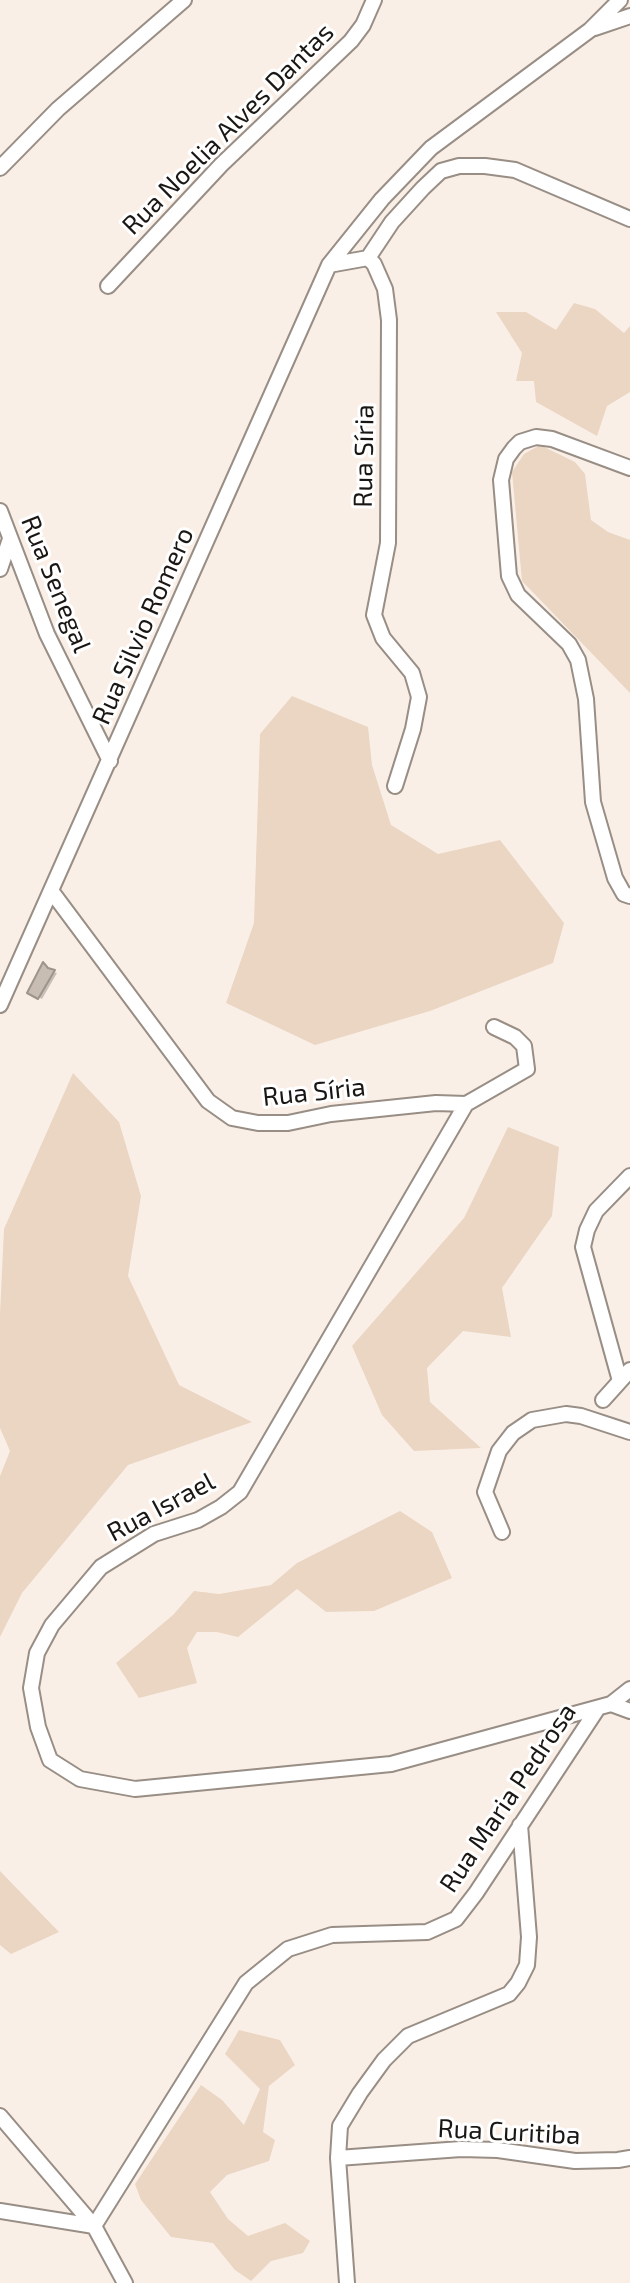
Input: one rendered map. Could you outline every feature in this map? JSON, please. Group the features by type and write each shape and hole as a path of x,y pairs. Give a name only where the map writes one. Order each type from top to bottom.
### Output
{"street":[{"path":"0,168 58,109 184,0"},
{"name":"Rua Noelia Alves Dantas","path":"108,286 221,165 351,41 363,25 374,0"},
{"path":"590,30 620,0"},
{"path":"590,30 630,16"},
{"name":"Rua Silvio Romero","path":"0,1005 329,265 382,199 431,148 590,30"},
{"path":"329,265 368,258 392,222 423,188 441,171 459,166 515,170 630,219"},
{"name":"Rua Síria","path":"368,258 385,289 389,320 388,543 374,615 383,638 412,673 418,684 419,697 413,729 395,786"},
{"path":"630,468 552,439 536,437 520,442 514,448 506,459 501,480 509,576 518,595 569,644 578,660 586,699 593,802 615,878 624,894 630,896"},
{"name":"Rua Senegal","path":"0,511 47,634 110,761"},
{"path":"0,569 10,539"},
{"name":"Rua Síria","path":"52,892 208,1101 232,1118 258,1123 288,1123 331,1114 436,1103 466,1104 527,1069 524,1046 515,1037 494,1027"},
{"name":"Rua Israel","path":"466,1104 240,1492 198,1520 154,1534 101,1567 52,1625 37,1653 31,1688 38,1727 50,1760 80,1779 135,1789 391,1764 605,1706"},
{"path":"603,1400 625,1376 583,1247 596,1211 630,1176"},
{"path":"502,1532 485,1492 499,1451 513,1433 532,1420 566,1414 630,1432"},
{"name":"Rua Maria Pedrosa","path":"94,2226 246,1983 288,1949 332,1935 427,1932 456,1919 605,1706 630,1689"},
{"path":"605,1706 630,1711"},
{"path":"347,2283 338,2158 340,2126 376,2071 408,2036 509,1994 518,1983 527,1965 529,1937 520,1825"},
{"path":"0,2116 94,2226 125,2283"},
{"name":"Rua Curitiba","path":"338,2158 461,2149 498,2150 575,2161 630,2158"},
{"path":"0,2211 94,2226"}],"shaded area":[{"path":"574,303 595,309 624,333 630,326 630,392 607,406 597,436 536,402 534,381 516,381 522,353 496,312 526,312 556,330"},
{"path":"540,445 575,462 585,474 591,520 608,532 630,540 630,693 522,581 512,472 524,454"},
{"path":"292,696 368,727 372,765 391,825 438,854 500,840 564,923 553,963 430,1011 315,1045 226,1003 254,923 260,734"},
{"path":"73,1073 119,1122 141,1196 128,1276 179,1385 252,1422 128,1465 22,1593 0,1637 0,1476 10,1451 0,1428 4,1229"},
{"path":"508,1127 559,1147 552,1216 502,1288 511,1337 463,1331 427,1368 430,1402 481,1448 414,1451 382,1415 352,1346 464,1218"},
{"path":"400,1511 432,1532 452,1578 374,1611 326,1612 297,1589 238,1637 217,1632 197,1632 187,1648 197,1683 139,1698 116,1663 173,1615 194,1591 219,1594 271,1585 297,1563"},
{"path":"0,1871 59,1932 11,1954 0,1945"},
{"path":"239,2030 280,2040 295,2065 269,2086 263,2132 275,2140 269,2161 227,2175 210,2192 228,2219 248,2236 285,2223 310,2241 303,2253 271,2261 251,2281 235,2270 213,2243 171,2237 141,2200 135,2184 201,2085 222,2100 244,2125 260,2089 225,2054"}],"building":[{"path":"43,962 55,970 38,999 27,993"}]}
